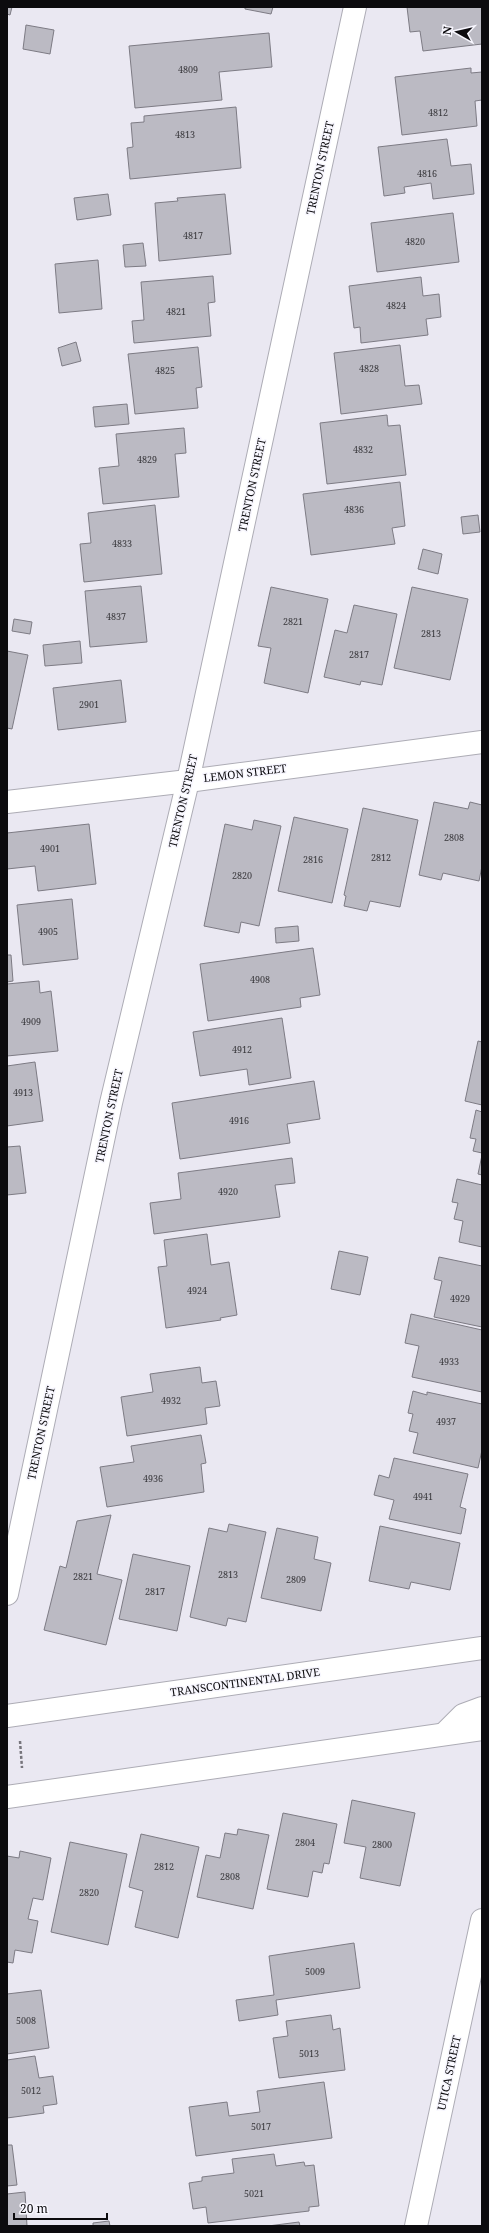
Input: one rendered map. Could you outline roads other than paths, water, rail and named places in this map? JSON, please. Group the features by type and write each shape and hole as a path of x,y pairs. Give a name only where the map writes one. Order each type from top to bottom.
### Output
{"street":[{"name":"TRENTON STREET","path":"7,1594 111,1103 188,781 355,7"},
{"name":"LEMON STREET","path":"7,802 188,781 482,742"},
{"name":"TRANSCONTINENTAL DRIVE","path":"7,1716 482,1648"},
{"path":"444,1734 464,1715 482,1708"},
{"path":"7,1797 482,1729"},
{"name":"UTICA STREET","path":"416,2226 482,1920"}]}
